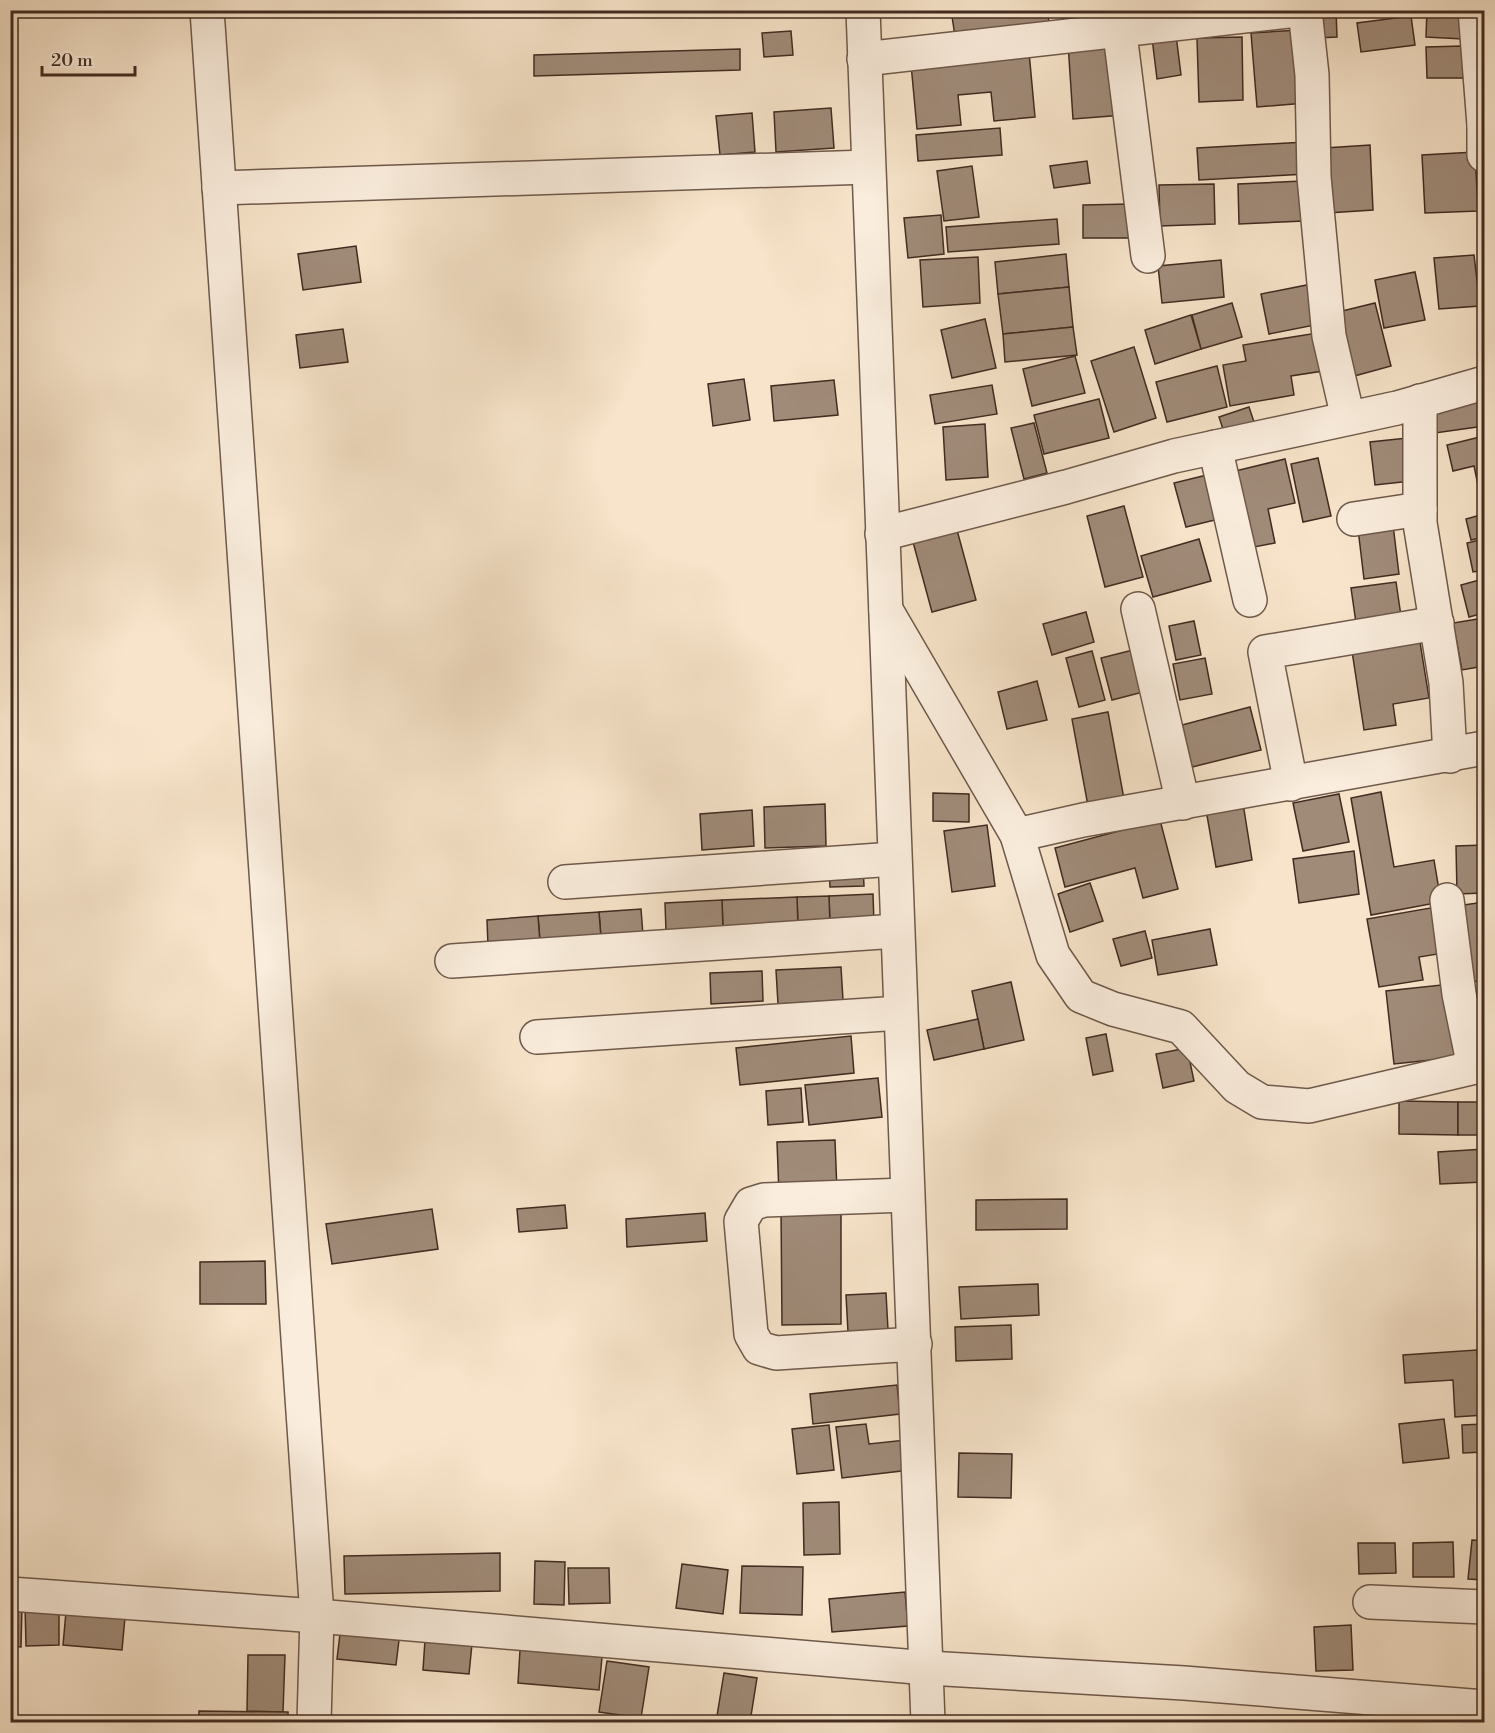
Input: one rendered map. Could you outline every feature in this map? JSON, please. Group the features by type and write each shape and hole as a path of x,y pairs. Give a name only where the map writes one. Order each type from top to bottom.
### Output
{"street":[{"path":"207,10 316,1616 314,1722"},
{"path":"862,10 907,1195 928,1668 928,1722"},
{"path":"864,59 1118,20 1297,10"},
{"path":"1305,10 1312,75 1314,177 1329,336 1348,418"},
{"path":"1475,10 1484,135"},
{"path":"1118,20 1148,256"},
{"path":"219,188 868,167"},
{"path":"882,534 1215,447 1420,401 1485,383"},
{"path":"1420,401 1420,509 1446,683 1450,756"},
{"path":"1215,447 1250,600"},
{"path":"1354,519 1420,509"},
{"path":"885,607 1017,835 1053,955 1081,996 1113,1009 1181,1027 1237,1087 1262,1102 1308,1106 1479,1066 1459,994 1447,900"},
{"path":"1138,609 1183,803"},
{"path":"1291,784 1265,652 1437,623"},
{"path":"1017,835 1485,748"},
{"path":"566,882 894,859"},
{"path":"452,961 897,931"},
{"path":"537,1037 900,1013"},
{"path":"907,1195 764,1200 751,1204 741,1221 751,1334 759,1348 776,1353 915,1344"},
{"path":"10,1594 316,1616 928,1668 1184,1683 1485,1707"},
{"path":"1370,1602 1485,1607"}],"building":[{"path":"45,10 82,10 45,16"},
{"path":"951,10 1047,10 1049,22 955,36"},
{"path":"1061,10 1108,10 1108,14 1062,18"},
{"path":"1336,10 1337,37 1318,38 1317,11"},
{"path":"1427,10 1464,10 1463,39 1426,37"},
{"path":"1411,16 1415,45 1361,52 1357,23"},
{"path":"1300,30 1305,103 1257,107 1251,33"},
{"path":"791,31 793,55 764,57 762,33"},
{"path":"1176,35 1181,75 1157,79 1152,38"},
{"path":"1242,37 1243,100 1199,102 1197,38"},
{"path":"1119,40 1124,115 1073,119 1068,43"},
{"path":"1463,46 1463,78 1427,78 1426,47"},
{"path":"740,49 740,70 534,76 534,55"},
{"path":"1029,52 1035,117 994,121 991,92 958,95 961,125 917,129 911,64"},
{"path":"831,108 834,148 776,152 774,112"},
{"path":"752,113 755,152 720,155 716,116"},
{"path":"1000,128 1002,155 918,161 916,135"},
{"path":"1305,142 1307,174 1199,180 1197,148"},
{"path":"1370,145 1373,210 1328,213 1325,148"},
{"path":"1475,152 1478,211 1425,213 1422,155"},
{"path":"1087,161 1090,183 1054,188 1050,166"},
{"path":"972,166 979,217 944,221 937,171"},
{"path":"1302,181 1304,221 1239,224 1238,184"},
{"path":"1214,184 1215,224 1160,226 1159,185"},
{"path":"1130,204 1130,238 1083,238 1083,205"},
{"path":"941,215 944,254 908,258 904,218"},
{"path":"1057,219 1059,244 948,252 946,227"},
{"path":"356,246 361,282 303,290 298,254"},
{"path":"1066,254 1069,287 998,294 995,262"},
{"path":"1474,255 1480,306 1439,309 1434,258"},
{"path":"978,257 980,303 923,307 920,260"},
{"path":"1221,260 1224,297 1162,303 1158,266"},
{"path":"1415,272 1425,320 1384,328 1375,280"},
{"path":"1312,284 1320,324 1269,334 1261,294"},
{"path":"1069,287 1073,327 1003,334 998,294"},
{"path":"1232,303 1242,337 1201,349 1192,315"},
{"path":"1375,303 1391,366 1347,378 1330,314"},
{"path":"1191,315 1201,349 1155,364 1145,330"},
{"path":"985,319 996,368 952,378 941,330"},
{"path":"1073,327 1077,355 1005,362 1003,334"},
{"path":"343,329 348,362 300,368 296,335"},
{"path":"1317,333 1323,371 1291,376 1294,395 1230,406 1223,365 1246,361 1243,345"},
{"path":"1134,347 1156,418 1114,432 1091,361"},
{"path":"1075,356 1085,393 1032,406 1023,369"},
{"path":"1217,366 1227,407 1167,422 1156,382"},
{"path":"744,379 750,420 713,426 708,384"},
{"path":"834,380 838,415 774,421 771,386"},
{"path":"992,385 997,414 935,424 930,395"},
{"path":"1099,399 1109,438 1044,454 1034,415"},
{"path":"1484,399 1484,426 1428,434 1423,401"},
{"path":"1249,407 1254,422 1224,432 1219,417"},
{"path":"1034,423 1047,473 1024,479 1011,428"},
{"path":"985,424 988,477 946,480 943,427"},
{"path":"1484,436 1484,514 1474,466 1453,471 1447,445"},
{"path":"1407,438 1411,481 1375,485 1370,442"},
{"path":"1318,458 1331,516 1303,522 1291,464"},
{"path":"1285,459 1295,503 1268,509 1275,543 1244,549 1227,473"},
{"path":"1207,475 1219,519 1186,527 1174,483"},
{"path":"1124,506 1143,577 1105,587 1087,516"},
{"path":"1484,514 1484,537 1471,540 1466,519"},
{"path":"1393,525 1399,574 1364,579 1358,529"},
{"path":"957,530 976,600 932,612 913,542"},
{"path":"1199,539 1211,581 1153,597 1141,556"},
{"path":"1484,539 1484,570 1473,572 1467,543"},
{"path":"1483,579 1484,613 1469,617 1461,585"},
{"path":"1396,582 1401,616 1356,623 1351,588"},
{"path":"1086,612 1094,642 1052,655 1043,624"},
{"path":"1484,618 1484,666 1462,670 1453,623"},
{"path":"1194,621 1201,655 1176,660 1169,626"},
{"path":"1418,630 1429,698 1393,704 1396,725 1364,730 1352,651"},
{"path":"1137,649 1147,691 1112,700 1101,658"},
{"path":"1092,651 1105,700 1079,707 1066,658"},
{"path":"1205,658 1212,694 1180,700 1173,664"},
{"path":"1037,681 1047,720 1007,729 998,692"},
{"path":"1250,707 1261,750 1192,767 1182,725"},
{"path":"1108,712 1124,799 1088,806 1072,719"},
{"path":"1381,792 1394,867 1434,860 1441,902 1371,915 1351,798"},
{"path":"933,793 969,794 969,822 933,821"},
{"path":"1339,794 1349,842 1303,851 1293,803"},
{"path":"1242,797 1252,860 1216,867 1205,804"},
{"path":"825,804 826,846 765,848 764,807"},
{"path":"752,810 754,846 702,850 700,814"},
{"path":"1160,820 1178,889 1143,898 1135,868 1065,887 1055,848"},
{"path":"987,825 995,886 952,892 944,831"},
{"path":"1484,845 1484,893 1457,894 1456,846"},
{"path":"1354,851 1359,894 1299,903 1293,859"},
{"path":"863,866 864,886 830,887 829,868"},
{"path":"1090,883 1103,921 1070,932 1058,894"},
{"path":"873,894 874,924 830,926 829,896"},
{"path":"829,896 830,926 798,927 797,897"},
{"path":"797,897 798,927 723,930 722,900"},
{"path":"722,900 723,930 666,932 665,903"},
{"path":"1484,902 1484,980 1460,984 1450,907"},
{"path":"1436,907 1444,953 1419,957 1423,980 1379,987 1367,919"},
{"path":"641,909 643,935 601,938 599,912"},
{"path":"599,912 601,938 540,942 538,916"},
{"path":"538,916 540,942 488,946 487,920"},
{"path":"1210,929 1217,965 1158,975 1152,940"},
{"path":"1145,931 1152,958 1121,966 1113,939"},
{"path":"841,967 843,1000 778,1004 776,970"},
{"path":"762,971 763,1001 711,1004 710,973"},
{"path":"1011,982 1024,1040 984,1049 972,991"},
{"path":"1451,984 1459,1057 1394,1064 1386,991"},
{"path":"978,1019 984,1049 934,1060 927,1030"},
{"path":"1106,1034 1113,1071 1093,1075 1086,1038"},
{"path":"851,1036 854,1073 740,1085 736,1048"},
{"path":"1187,1048 1194,1081 1163,1088 1156,1054"},
{"path":"878,1078 882,1117 809,1125 805,1085"},
{"path":"801,1088 803,1122 768,1125 766,1091"},
{"path":"1399,1101 1458,1102 1458,1135 1399,1134"},
{"path":"1458,1102 1484,1102 1484,1135 1458,1135"},
{"path":"835,1140 837,1192 779,1194 777,1142"},
{"path":"1484,1149 1484,1182 1440,1184 1438,1152"},
{"path":"1067,1199 1067,1229 976,1230 976,1200"},
{"path":"565,1205 567,1228 519,1232 517,1209"},
{"path":"841,1208 841,1324 782,1325 781,1209"},
{"path":"432,1209 438,1249 332,1264 326,1224"},
{"path":"705,1213 707,1241 627,1247 626,1219"},
{"path":"265,1261 266,1304 200,1304 200,1262"},
{"path":"1038,1284 1039,1315 961,1319 959,1287"},
{"path":"886,1293 888,1330 848,1332 846,1295"},
{"path":"1011,1325 1012,1359 956,1361 955,1327"},
{"path":"1477,1350 1479,1374 1484,1374 1484,1415 1455,1417 1453,1380 1405,1383 1403,1355"},
{"path":"897,1385 900,1414 813,1424 810,1394"},
{"path":"1444,1419 1449,1458 1403,1463 1399,1424"},
{"path":"866,1424 869,1444 906,1440 910,1470 842,1478 836,1427"},
{"path":"1484,1424 1484,1452 1463,1453 1462,1425"},
{"path":"829,1425 834,1470 797,1474 792,1429"},
{"path":"959,1453 1012,1454 1011,1498 958,1497"},
{"path":"839,1502 840,1554 804,1555 803,1503"},
{"path":"1472,1540 1484,1541 1484,1580 1468,1579"},
{"path":"1453,1542 1454,1577 1413,1577 1413,1543"},
{"path":"1358,1543 1395,1543 1396,1573 1359,1574"},
{"path":"500,1553 500,1591 345,1594 344,1556"},
{"path":"535,1561 565,1562 564,1605 534,1604"},
{"path":"682,1564 728,1570 723,1614 676,1608"},
{"path":"742,1566 803,1567 802,1615 740,1613"},
{"path":"568,1568 609,1568 610,1603 569,1604"},
{"path":"905,1592 908,1626 832,1632 829,1599"},
{"path":"10,1604 22,1605 21,1647 10,1646"},
{"path":"59,1604 59,1645 26,1646 25,1605"},
{"path":"66,1612 125,1617 122,1650 63,1645"},
{"path":"1351,1625 1353,1670 1316,1671 1314,1627"},
{"path":"340,1634 399,1640 396,1665 337,1659"},
{"path":"425,1640 472,1644 469,1674 423,1670"},
{"path":"520,1650 602,1657 599,1690 518,1683"},
{"path":"248,1655 285,1655 283,1712 247,1711"},
{"path":"607,1661 649,1667 641,1718 599,1712"},
{"path":"724,1673 757,1678 750,1722 716,1722"},
{"path":"199,1711 288,1712 288,1722 199,1722"}]}
